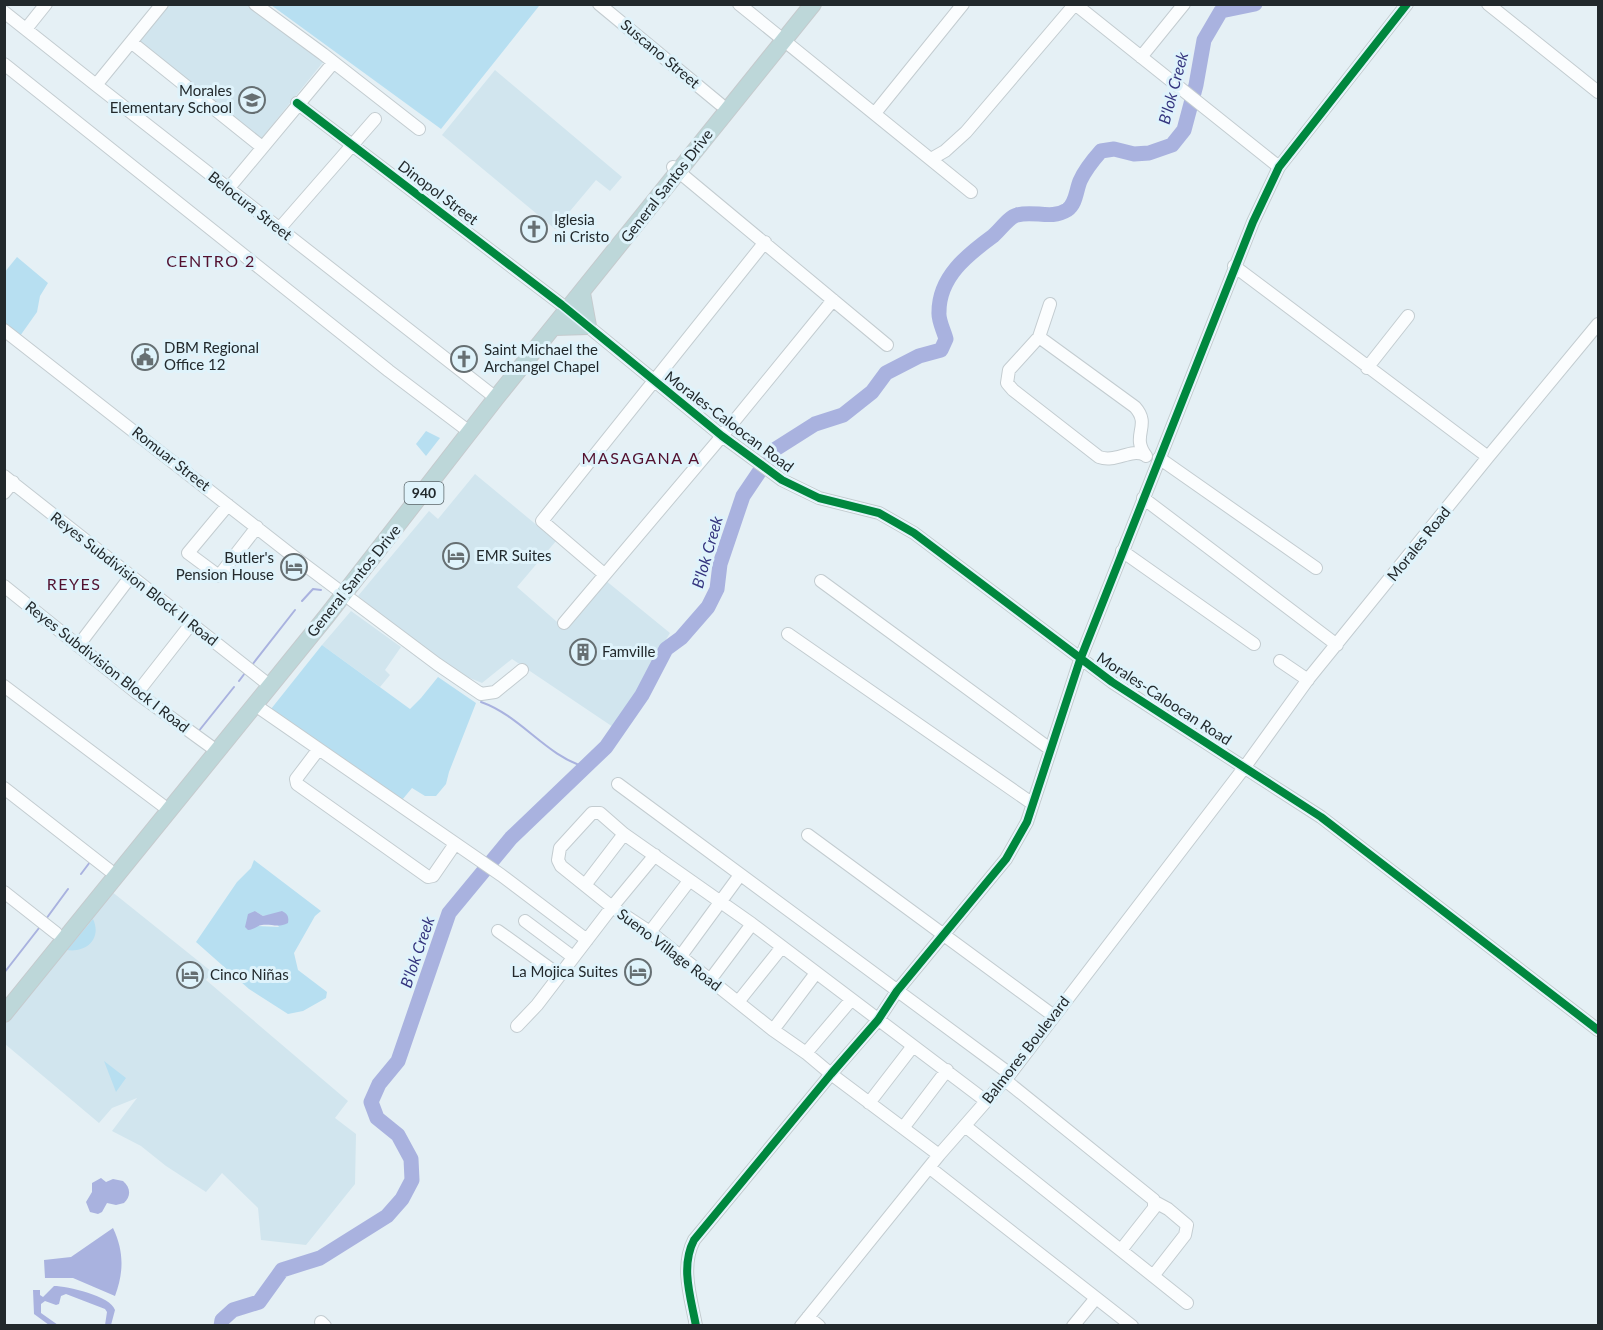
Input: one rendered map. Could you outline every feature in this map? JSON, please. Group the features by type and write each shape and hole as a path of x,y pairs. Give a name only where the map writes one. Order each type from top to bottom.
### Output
{"highway":[{"name":"General Santos Drive","path":"4,1014 255,705 493,396 566,308 781,36 800,4"},
{"name":"General Santos Drive","path":"6,996 210,746 341,591 463,427 555,327 566,308 582,293 676,169 720,104 813,4"},
{"path":"555,327 588,326 582,293"}],"street":[{"path":"26,29 46,4"},
{"path":"96,85 162,4"},
{"path":"255,4 418,129"},
{"name":"Suscano Street","path":"599,4 720,104"},
{"path":"739,4 971,192"},
{"path":"875,113 963,4"},
{"path":"931,159 945,151 966,132 1075,4 1279,167"},
{"path":"1141,57 1184,4"},
{"path":"696,1326 686,1271 694,1240 878,1020 897,991 1006,859 1027,822 1080,660 1234,266 1279,167 1407,4"},
{"path":"1488,4 1599,92"},
{"name":"Belocura Street","path":"4,12 493,396"},
{"path":"131,42 262,147"},
{"path":"228,189 333,63"},
{"path":"4,64 389,371 463,427"},
{"name":"Dinopol Street","path":"297,104 566,308"},
{"path":"279,229 375,119"},
{"path":"676,169 887,345"},
{"path":"604,574 542,521 765,242"},
{"path":"1234,266 1488,457"},
{"path":"564,623 833,300"},
{"path":"1050,304 1039,337 1009,370 1007,383 1013,390 1099,457 1113,459 1138,452 1158,461 1316,568"},
{"name":"Morales-Caloocan Road","path":"566,308 654,382 768,471 800,490 819,498 879,513 896,521 934,546 1080,660 1322,818 1599,1030"},
{"path":"1367,368 1408,316"},
{"name":"Morales Road","path":"1244,768 1308,680 1599,324"},
{"name":"Romuar Street","path":"4,330 257,528 437,664 481,694 495,692 522,670"},
{"path":"1039,337 1130,403 1140,413 1142,430 1138,439 1145,455"},
{"path":"4,493 9,479"},
{"name":"Reyes Subdivision Block II Road","path":"9,479 264,681"},
{"path":"1143,498 1337,645"},
{"path":"228,505 189,553 219,576 257,528"},
{"path":"1122,551 1254,644"},
{"path":"78,646 131,576"},
{"path":"821,581 1050,749"},
{"name":"Reyes Subdivision Block I Road","path":"4,586 137,693 210,746"},
{"path":"137,693 191,624"},
{"path":"788,634 1033,804"},
{"path":"1280,661 1308,680"},
{"path":"4,686 162,805"},
{"path":"255,705 501,875 587,940"},
{"path":"318,750 296,779 297,784 428,877 433,876 455,844"},
{"name":"Balmores Boulevard","path":"804,1321 939,1155 1007,1077 1244,768"},
{"path":"618,784 897,991 1007,1077 1155,1202 1183,1221 1187,1225 1185,1235 1154,1276"},
{"path":"4,788 109,870"},
{"path":"655,855 612,907 559,863 558,854 592,813 600,813 624,834 655,855 688,881 752,924 986,1101"},
{"path":"585,885 624,834"},
{"path":"808,835 1054,1016"},
{"path":"681,957 740,875"},
{"path":"650,932 688,881"},
{"path":"4,892 57,933"},
{"name":"Sueno Village Road","path":"517,1026 537,1005 612,907 650,932 773,1030 939,1155"},
{"path":"525,921 573,957"},
{"path":"710,980 752,924"},
{"path":"498,931 559,975"},
{"path":"738,1002 782,947"},
{"path":"773,1030 816,973"},
{"path":"806,1053 851,1000"},
{"path":"869,1103 913,1046"},
{"path":"903,1128 947,1070"},
{"path":"965,1126 1188,1303"},
{"path":"930,1168 1128,1324"},
{"path":"1121,1250 1154,1208 1155,1202"},
{"path":"1073,1326 1096,1298"},
{"path":"804,1321 819,1326"}],"shaded area":[{"name":"Morales Elementary School","path":"167,5 249,5 324,61 260,140 139,41"},
{"path":"271,5 539,6 441,129"},
{"path":"495,70 622,177 610,191 596,180 555,229 442,135"},
{"path":"17,257 48,283 40,296 37,312 20,336 5,324 4,273"},
{"path":"426,431 440,438 426,456 416,444"},
{"path":"475,474 556,541 517,587 564,628 605,580 670,633 647,671 643,691 616,729 512,659 482,683 453,671 358,596 429,511 438,519"},
{"path":"351,611 401,647 385,670 390,675 380,687 322,645"},
{"path":"322,645 410,709 438,677 476,703 446,784 436,796 425,796 412,788 402,800 271,709"},
{"path":"254,860 321,911 315,916 294,953 298,970 327,992 326,998 303,1011 288,1014 249,989 196,942 237,882 251,868","holes":["255,911 263,916 270,915 279,927 257,926"]},
{"path":"111,891 212,972 206,980 348,1101 335,1118 356,1134 355,1184 306,1245 261,1240 258,1208 222,1173 206,1192 166,1166 141,1146 112,1131 137,1098 112,1108 99,1123 5,1044 4,1024"},
{"path":"255,911 263,916 282,911 288,916 288,923 278,926 262,925 248,930 245,927 248,914"},
{"path":"93,919 96,932 91,943 81,949 67,950"},
{"path":"104,1061 126,1078 116,1092"},
{"path":"101,1178 106,1182 113,1179 123,1181 128,1186 129,1192 124,1203 116,1205 107,1203 102,1212 98,1214 90,1212 86,1202 92,1192 92,1183"},
{"path":"113,1228 121,1253 120,1278 115,1296 73,1278 45,1278 44,1260 71,1257"},
{"path":"54,1286 78,1290 106,1300 115,1310 111,1325 105,1325 107,1312 105,1309 66,1294 61,1296 59,1304 45,1301 41,1304 41,1313 58,1325 49,1325 34,1314 33,1290 40,1290 40,1295 43,1297"}],"waterway":[{"name":"B'lok Creek","path":"221,1326 222,1320 233,1310 259,1302 282,1270 320,1258 387,1216 402,1199 412,1180 411,1159 398,1135 377,1118 371,1102 379,1084 398,1061 449,913 511,838 606,747 642,695 666,649 681,638 708,607 717,589 720,564 743,496 774,450 815,424 843,415 872,392 886,373 919,356 941,350 946,339 939,318 940,299 949,278 964,259 1011,218 1023,214 1049,215 1067,210 1074,201 1084,173 1101,151 1114,149 1134,154 1149,153 1172,145 1184,130 1196,85 1204,40 1221,11 1255,4"},
{"path":"302,601 313,589 321,590"},
{"path":"252,665 295,610"},
{"path":"239,681 245,673"},
{"path":"198,732 234,687"},
{"path":"481,702 508,716 558,754 585,767"},
{"path":"81,874 90,862"},
{"path":"46,919 68,889"},
{"path":"4,973 39,928"}],"cycle path":[{"path":"696,1326 687,1272 694,1240 878,1020 897,991 1006,859 1027,822 1080,660 1253,222 1279,167 1407,4"},
{"path":"297,103 562,305 722,436 782,480 819,498 879,513 914,533 1112,682 1321,817 1598,1030"}],"place":[{"name":"Morales Elementary School","path":"252,100"},
{"name":"Iglesia ni Cristo","path":"534,229"},
{"name":"DBM Regional Office 12","path":"145,357"},
{"name":"Saint Michael the Archangel Chapel","path":"464,359"},
{"name":"EMR Suites","path":"456,556"},
{"name":"Butler's Pension House","path":"294,567"},
{"name":"Famville","path":"583,652"},
{"name":"La Mojica Suites","path":"638,972"},
{"name":"Cinco Niñas","path":"190,975"}],"district":[{"name":"CENTRO 2","path":"211,261"},
{"name":"MASAGANA A","path":"641,458"},
{"name":"REYES","path":"74,584"}]}
